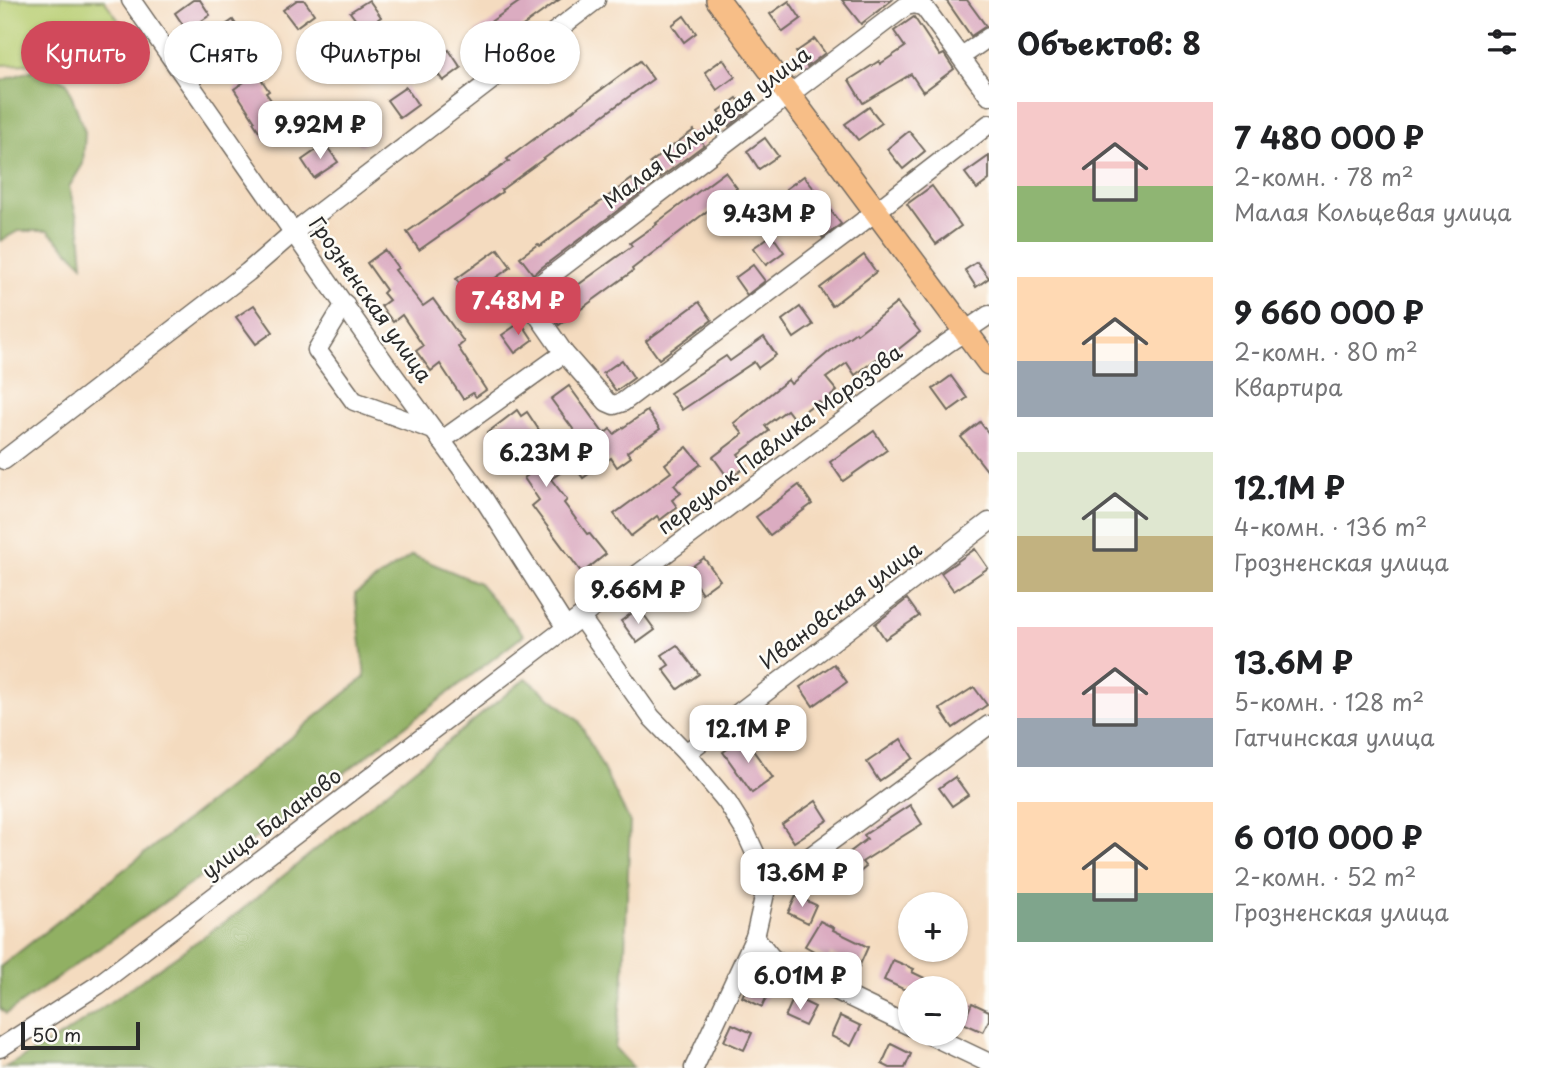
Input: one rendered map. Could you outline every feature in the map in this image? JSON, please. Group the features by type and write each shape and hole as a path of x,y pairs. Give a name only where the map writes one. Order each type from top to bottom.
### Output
{"main road":[{"path":"718,0 989,363"}],"street":[{"name":"Грозненская улица","path":"131,0 437,436 574,623 651,717 686,752 727,802 745,831 757,855 766,890 755,937 694,1068"},
{"path":"4,460 248,272 295,231 596,0"},
{"name":"Малая Кольцевая улица","path":"989,96 924,8 915,4 906,6 532,290 529,296 530,304 564,353 607,402 614,405 623,402 989,124"},
{"path":"961,56 989,37"},
{"path":"345,304 317,350 354,401 437,436 564,353"},
{"name":"переулок Павлика Морозова","path":"574,623 946,344 989,315"},
{"name":"Ивановская улица","path":"686,752 989,522"},
{"name":"улица Баланово","path":"0,1048 98,985 574,623"},
{"path":"766,890 989,725"},
{"path":"755,937 771,957 781,964 898,1020"},
{"path":"953,1046 989,1063"}],"green space":[{"path":"0,0 104,0 119,21 21,21 21,64 0,65"},
{"path":"21,74 21,84 67,84 85,132 83,164 69,187 80,230 83,265 48,231 18,231 0,241 0,81"},
{"path":"412,555 479,583 524,635 305,803 6,1014 0,1008 0,967 365,677 355,594"},
{"path":"526,678 579,721 630,822 624,976 615,1048 633,1068 4,1068 63,1035 239,912"}],"building":[{"path":"193,0 200,0 210,15 201,21 180,21 175,13"},
{"path":"297,0 304,0 314,14 304,21 296,21 296,27 283,10"},
{"path":"369,0 381,17 375,21 356,21 350,12"},
{"path":"522,0 559,0 530,21 492,21"},
{"path":"842,0 892,0 861,24"},
{"path":"946,0 967,0 986,26 971,36"},
{"path":"789,1 801,19 783,32 770,14"},
{"path":"684,16 696,33 684,42 672,25"},
{"path":"914,17 940,56 944,54 954,69 923,92 911,74 863,103 849,80 905,47 894,31"},
{"path":"815,39 825,53 807,67 796,52"},
{"path":"449,50 460,69 446,79 446,52"},
{"path":"723,59 735,77 717,90 705,72"},
{"path":"640,61 653,79 501,190 502,192 419,250 407,232 509,161 507,159"},
{"path":"241,84 264,84 269,91 266,93 288,124 265,140 234,89"},
{"path":"406,87 418,105 400,118 387,100"},
{"path":"737,98 747,112 729,126 719,111"},
{"path":"869,107 882,123 858,140 845,124"},
{"path":"365,115 378,133 360,146 347,128"},
{"path":"694,130 704,145 660,178 650,163"},
{"path":"909,131 925,151 903,169 887,149"},
{"path":"765,138 778,156 759,169 747,151"},
{"path":"325,144 338,162 314,178 302,160"},
{"path":"989,156 989,180 977,189 965,173"},
{"path":"725,172 737,188 632,269 633,271 559,325 546,308 632,246 630,243"},
{"path":"804,176 841,224 823,238 786,189"},
{"path":"632,179 641,193 533,274 520,257 538,244 540,246"},
{"path":"932,186 961,226 936,244 907,204"},
{"path":"772,235 784,252 766,265 753,248"},
{"path":"498,249 511,267 468,297 456,279"},
{"path":"385,250 398,268 395,270 423,306 433,299 464,342 458,347 486,390 476,397 473,393 463,399 440,364 431,371 416,351 423,346 402,315 393,322 381,306 389,300 383,293 386,290 367,263"},
{"path":"864,255 876,272 832,306 820,288"},
{"path":"977,262 989,278 976,287 965,270"},
{"path":"753,265 765,281 747,295 735,278"},
{"path":"699,302 712,320 659,359 646,341"},
{"path":"897,303 920,332 890,356 886,352 855,375 847,363 826,378 837,391 821,404 818,401 794,419 787,410 765,426 769,431 738,454 747,466 729,479 713,457 743,434 734,423 788,380 791,384 830,351"},
{"path":"254,305 273,332 256,344 236,317"},
{"path":"800,307 813,325 794,338 782,320"},
{"path":"521,322 533,340 515,353 502,335"},
{"path":"764,337 776,355 758,368 754,362 682,410 670,393 726,356 730,361"},
{"path":"622,360 634,378 616,391 603,373"},
{"path":"951,376 967,398 949,411 933,389"},
{"path":"569,386 604,434 610,429 614,434 647,411 660,429 627,452 631,457 617,467 611,458 583,478 570,460 587,448 551,399"},
{"path":"517,410 521,416 527,412 541,433 535,437 560,473 551,479 567,500 564,503 606,554 582,573 532,506 539,500 524,478 535,470 521,448 505,459 487,433"},
{"path":"980,422 989,434 989,473 961,437"},
{"path":"874,431 887,450 843,481 830,462"},
{"path":"687,447 701,464 674,485 681,493 672,500 677,507 660,520 657,516 631,536 614,514 671,472 665,464"},
{"path":"799,485 812,504 770,535 756,517"},
{"path":"975,549 988,568 954,591 941,573"},
{"path":"704,558 720,580 702,593 686,571"},
{"path":"907,599 919,616 885,639 875,624"},
{"path":"639,608 655,630 637,643 621,621"},
{"path":"677,645 699,674 678,689 663,669 669,665 662,655"},
{"path":"834,664 847,682 813,706 800,687"},
{"path":"974,687 987,705 953,728 940,709"},
{"path":"744,738 773,778 752,793 723,752"},
{"path":"901,739 913,758 879,781 867,762"},
{"path":"955,777 968,795 952,806 939,788"},
{"path":"816,801 828,820 794,842 782,824"},
{"path":"910,805 922,824 862,862 866,867 851,879 837,862 867,839 864,835"},
{"path":"796,896 816,905 808,923 788,913"},
{"path":"820,921 868,947 859,967 831,954 828,959 805,946"},
{"path":"893,960 914,969 912,972 920,976 898,976 898,987 884,980"},
{"path":"751,977 771,987 762,1007 742,997"},
{"path":"794,997 815,1007 805,1026 785,1017"},
{"path":"972,1003 989,1011 989,1020 983,1032 968,1025 968,1012"},
{"path":"840,1016 861,1026 851,1046 831,1036"},
{"path":"732,1024 752,1033 744,1050 724,1041"},
{"path":"891,1044 911,1054 905,1068 890,1068 882,1064"}]}
